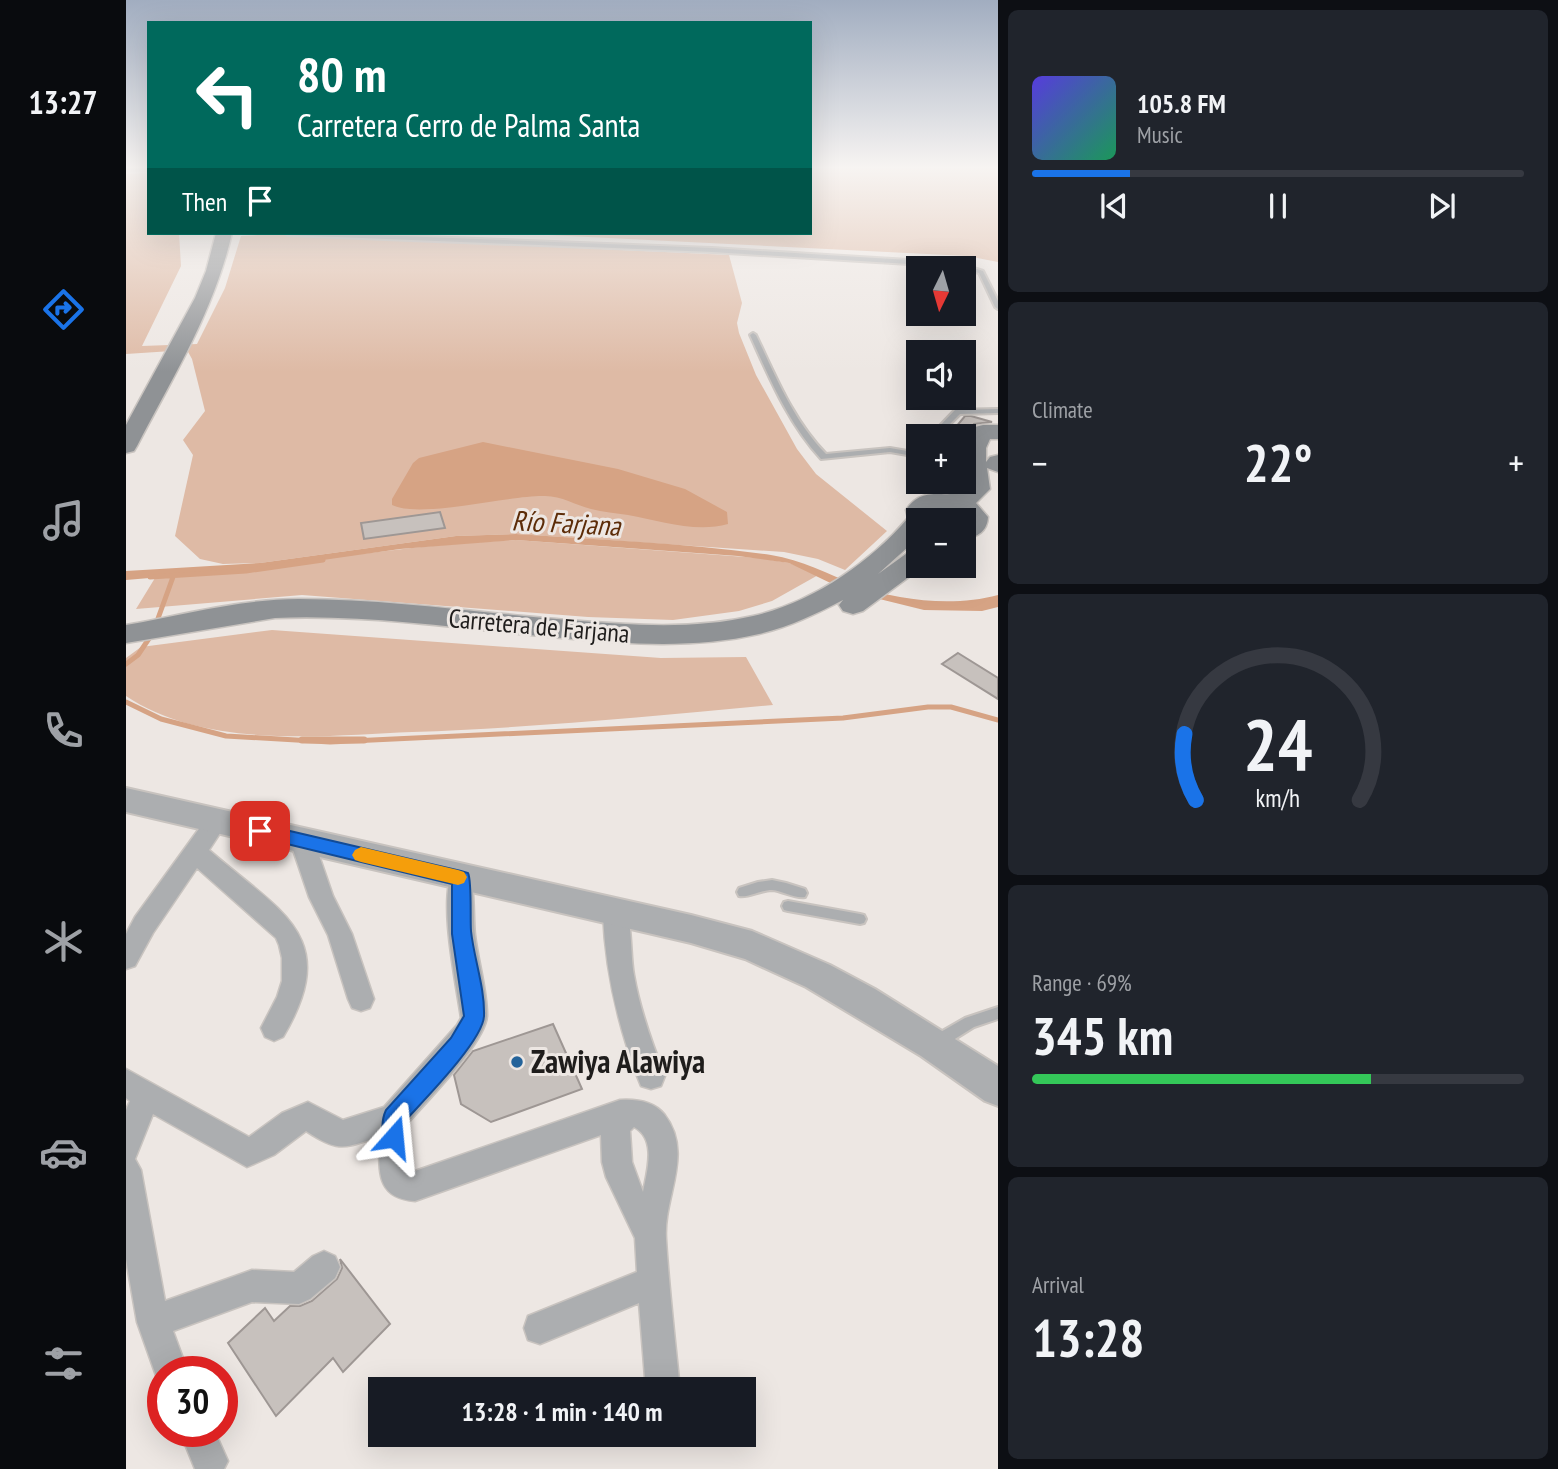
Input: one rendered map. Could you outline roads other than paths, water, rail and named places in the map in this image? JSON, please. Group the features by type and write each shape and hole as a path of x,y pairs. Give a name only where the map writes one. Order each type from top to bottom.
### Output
{"main road":[{"path":"127,443 210,284 223,235"},
{"path":"976,442 995,424"},
{"path":"976,458 986,458 998,465"},
{"path":"960,507 974,494"},
{"name":"Carretera de Farjana","path":"920,508 926,503 940,500 960,507 998,505"},
{"name":"Carretera de Farjana","path":"873,580 906,538"},
{"name":"Carretera de Farjana","path":"136,640 231,623 319,624 594,648 682,653 721,651 786,637 873,580 906,564"}],"street":[{"path":"126,800 615,912 751,946 852,994 934,1044 998,1088"},
{"path":"126,958 145,925 217,821"},
{"path":"302,841 321,897 340,934 361,999"},
{"path":"195,852 285,932 293,946 298,967 296,983 288,1006 274,1028"},
{"path":"126,1148 136,1089 247,1152 260,1150 297,1118 307,1115 330,1130 343,1134 393,1118 458,1045 474,1018 462,934 459,898 461,878"},
{"path":"615,912 616,951 623,994 651,1076"},
{"path":"393,1118 395,1176 403,1185 415,1186 620,1114 636,1113 650,1120 660,1133 663,1167 650,1236 662,1377"},
{"path":"620,1114 614,1139 617,1165 622,1181 650,1236"},
{"path":"126,1170 153,1322 165,1356"},
{"path":"153,1322 252,1286 299,1288 324,1267"},
{"path":"540,1328 653,1281"}],"lane":[{"path":"338,235 712,250 958,265 981,272 998,307"},
{"path":"753,335 793,416 810,443 824,457 890,450 906,453"},
{"path":"946,424 958,412 995,424"},
{"path":"743,892 755,886 771,884 801,893"},
{"path":"788,906 860,919"},
{"path":"934,1044 970,1022 998,1013"}],"waterway":[{"name":"Río Farjana","path":"150,577 246,571 323,560"},
{"path":"156,624 173,577"},
{"path":"126,664 138,655 152,634"},
{"path":"126,702 161,719 226,736 330,742 843,718 928,707 951,707 998,720"},
{"path":"302,740 364,740"}],"place":[{"name":"Zawiya Alawiya","path":"517,1062"}]}
